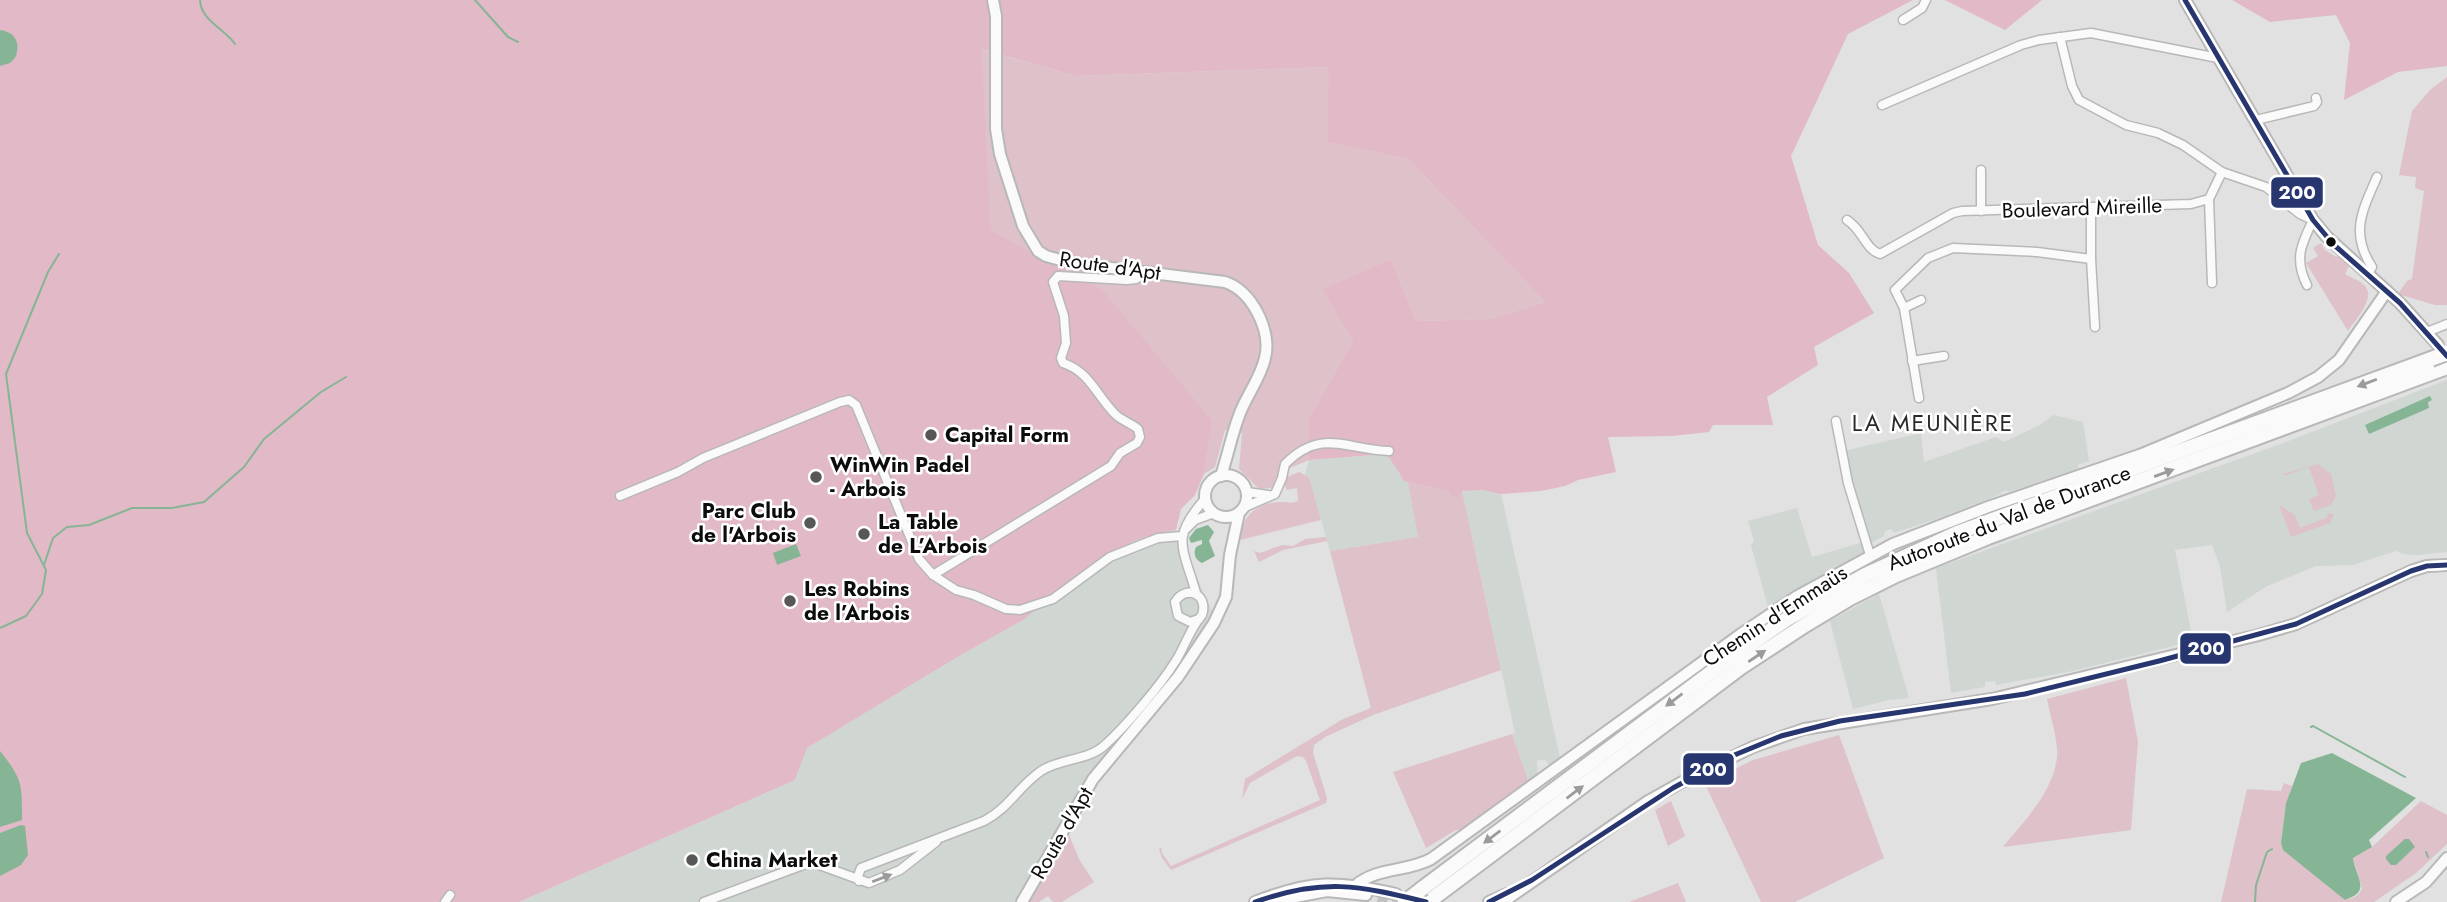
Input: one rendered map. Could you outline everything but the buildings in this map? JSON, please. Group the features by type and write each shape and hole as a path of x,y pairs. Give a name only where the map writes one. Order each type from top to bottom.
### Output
{"highway":[{"name":"Autoroute du Val de Durance","path":"2439,365 2442,349"},
{"name":"Autoroute du Val de Durance","path":"1401,898 1442,892 1741,667 1850,598 1896,575 1988,537 2439,365"},
{"name":"Autoroute du Val de Durance","path":"1426,895 1725,662 1787,619 1865,575 1957,533 2439,365"}],"main road":[{"name":"Route d'Apt","path":"993,0 996,16 996,129 1000,153 1019,215 1032,243 1046,256 1058,261 1198,277 1232,284 1248,297 1255,309 1266,341 1265,359 1242,407 1221,476"},
{"path":"2185,0 2313,220 2333,244 2387,291 2442,349"},
{"name":"Chemin d'Emmaüs","path":"1356,886 1369,876 1431,859 1769,614 1870,555 1987,507 2142,454 2288,393 2318,377 2339,360 2387,291"},
{"name":"Route d'Apt","path":"1233,433 1232,458 1238,479"},
{"path":"1221,476 1238,479 1247,492 1247,500 1242,510 1231,517 1217,515 1209,509 1205,499 1210,483 1221,476"},
{"name":"Route d'Apt","path":"1022,902 1094,779 1178,677 1214,623 1226,597 1230,555 1242,510"},
{"name":"Route d'Apt","path":"1217,515 1230,555"},
{"path":"1503,902 1648,801 1690,777 1753,747 1804,729 1992,699 2259,635 2319,614 2411,571 2427,566 2447,565"},
{"path":"2396,902 2426,882 2447,858"},
{"path":"1489,902 1509,894 1557,864"},
{"path":"1375,893 1383,876 1399,869"},
{"path":"1255,902 1315,884 1356,886 1375,893"},
{"path":"1272,902 1327,891 1375,893 1401,898"}],"street":[{"path":"1903,20 1922,9 1926,0"},
{"path":"1882,105 2021,45 2060,37 2091,33 2107,35 2218,58"},
{"path":"2060,37 2072,86 2079,100 2126,125 2158,133 2183,145 2222,172 2266,187 2300,214 2313,220 2302,245 2299,261 2306,285"},
{"path":"2256,120 2314,106 2316,98"},
{"path":"1981,170 1981,211"},
{"path":"2212,283 2209,199 2222,172"},
{"path":"2368,274 2372,267 2361,251 2358,235 2368,197 2377,177"},
{"name":"Boulevard Mireille","path":"1847,220 1858,228 1871,249 1880,254 1953,213 2190,205 2209,199"},
{"path":"2091,209 2095,327"},
{"path":"1919,398 1904,308 1895,290 1928,258 1953,248 2037,252 2091,259"},
{"path":"933,575 1111,466 1120,453 1137,443 1140,437 1138,429 1113,412 1083,373 1063,363 1061,358 1066,343 1064,316 1053,282 1058,276 1127,281 1149,272"},
{"path":"1904,308 1921,300"},
{"path":"2427,332 2447,324"},
{"path":"1912,361 1944,356"},
{"path":"620,496 678,472 708,456 849,400 856,405 919,559 933,575 956,590 1006,609 1020,610 1053,599 1110,556 1158,538 1183,533 1195,520 1217,515"},
{"path":"1836,421 1848,483 1870,555"},
{"path":"1242,510 1275,494 1285,464 1319,443 1335,442 1389,452"},
{"path":"1247,492 1275,494"},
{"path":"1196,593 1184,554 1183,533 1187,520 1205,499"},
{"path":"1186,642 1187,631 1175,612 1175,602 1186,592 1191,573"},
{"path":"837,870 861,868 993,817 1033,778 1053,764 1088,754 1104,746 1170,670 1199,619 1205,605 1196,593 1186,592"},
{"path":"1181,619 1189,622 1199,619"},
{"path":"704,902 809,862 837,870 859,881 873,882 903,868 944,837"},
{"path":"893,855 902,860 903,868"},
{"path":"859,881 858,873 861,868"}],"shaded area":[{"path":"0,0 1913,0 1848,34 1791,156 1818,245 1849,273 1874,313 1814,347 1818,365 1767,397 1773,425 1713,425 1709,432 1672,436 1608,437 1616,472 1541,491 1501,494 1482,490 1462,491 1458,496 1452,497 1450,492 1404,481 1387,454 1309,460 1309,418 1353,341 1323,289 1391,259 1416,321 1490,319 1545,302 1408,159 1328,142 1329,67 1076,76 981,49 991,230 1102,290 1213,421 1204,474 1195,495 1181,509 1176,530 1134,541 1094,562 1023,620 807,748 795,780 519,902 0,902"},
{"path":"1945,0 2042,0 2005,30"},
{"path":"2232,0 2447,0 2447,66 2398,72 2344,100 2350,43 2336,15 2270,22"},
{"path":"0,30 13,36 17,48 15,58 0,66"},
{"path":"980,49 1076,76 1329,67 1329,142 1408,159 1545,302 1490,319 1416,321 1391,259 1324,289 1353,341 1309,418 1309,460 1278,473 1272,488 1259,489 1239,469 1242,433 1225,430 1215,467 1204,474 1213,421 1102,291 991,230"},
{"path":"2447,77 2447,305 2435,305 2398,294 2407,281 2412,279 2424,191 2415,188 2416,177 2399,175 2412,111 2430,90"},
{"path":"2321,243 2325,250 2336,257 2339,254 2350,264 2345,274 2361,282 2368,291 2363,309 2348,331 2306,263 2318,256 2313,248"},
{"path":"2447,380 2447,552 2418,555 2396,551 2353,565 2316,566 2267,586 2227,612 2220,566 2212,545 2175,550 2193,641 2073,671 1996,685 1995,681 1985,682 1985,687 1951,693 1936,568 2286,442"},
{"path":"2430,396 2432,400 2428,402 2429,408 2369,434 2365,425"},
{"path":"2053,415 2083,422 2089,461 2078,465 2079,469 2001,492 1942,517 1894,533 1891,529 1885,531 1884,536 1869,544 1852,493 1844,451 1921,433 1924,462 1996,437 2004,442 2040,425"},
{"path":"1388,454 1399,474 1408,482 1419,537 1330,551 1309,477 1305,475 1309,460"},
{"path":"2318,464 2331,474 2336,496 2331,505 2314,511 2309,499 2319,495 2309,467 2284,476 2283,474"},
{"path":"1299,472 1309,477 1321,520 1240,540 1247,517 1252,512 1272,503 1298,501 1297,488 1287,490 1284,484 1287,477"},
{"path":"1408,482 1450,492 1462,491 1501,670 1373,715 1325,737 1314,745 1313,753 1327,798 1326,803 1171,870 1162,858 1159,849 1161,847 1171,866 1320,800 1306,761 1297,756 1250,783 1242,799 1245,779 1343,719 1371,708 1330,551 1418,537"},
{"path":"1482,490 1501,494 1561,762 1550,767 1545,759 1537,761 1538,777 1530,786 1512,734 1515,733 1462,491"},
{"path":"2279,505 2295,515 2300,528 2328,517 2327,513 2334,514 2330,523 2291,537"},
{"path":"1797,508 1812,557 1864,542 1865,554 1819,580 1817,577 1768,607 1751,545 1754,541 1748,521"},
{"path":"1208,525 1214,532 1209,541 1215,556 1202,563 1196,558 1195,552 1202,540 1191,543 1189,538 1196,529"},
{"path":"1176,530 1213,614 1192,652 1090,779 1019,902 519,902 795,780 807,748 1023,620 1094,562 1134,541"},
{"path":"1326,537 1327,541 1283,550 1259,562 1254,551 1260,553 1282,545 1293,546 1305,539"},
{"path":"796,544 801,556 777,565 773,553"},
{"path":"1879,594 1909,698 1853,709 1830,621"},
{"path":"2126,678 2138,742 2131,830 2003,847 2036,806 2054,771 2057,745 2047,699"},
{"path":"1512,734 1530,786 1468,829 1456,830 1426,848 1393,772"},
{"path":"1839,735 1884,858 1795,902 1761,902 1705,784 1753,760"},
{"path":"0,751 20,783 22,820 0,827"},
{"path":"2332,753 2416,798 2369,840 2372,847 2353,858 2360,888 2358,893 2345,900 2283,850 2281,843 2286,803 2301,763"},
{"path":"2284,783 2292,786 2286,803 2281,843 2345,900 2358,895 2362,888 2353,858 2372,847 2421,801 2447,815 2447,844 2416,873 2374,902 2221,902 2247,789 2281,791"},
{"path":"1671,801 1685,836 1668,846 1655,810"},
{"path":"25,826 28,855 21,865 0,876 0,833"},
{"path":"1069,835 1080,861 1094,882 1062,902 1053,902 1048,896 1039,902 1028,902"},
{"path":"2405,839 2409,839 2415,847 2396,865 2391,865 2386,856"},
{"path":"1678,883 1686,902 1629,902"}],"waterway":[{"path":"200,0 204,13 235,44"},
{"path":"475,0 508,37 518,42"},
{"path":"0,628 26,616 42,594 46,570 27,533 6,374 48,272 59,254"},
{"path":"44,565 53,538 67,527 89,525 132,508 172,508 204,502 244,467 264,439 321,392 346,377"},
{"path":"2311,727 2405,777"},
{"path":"2255,902 2256,885 2267,852 2272,849"},
{"path":"2426,852 2428,857"}],"tunnel":[{"path":"1378,897 1398,902"}],"transit line":[{"name":"200","path":"2185,0 2313,220 2333,244 2400,303 2447,356"},
{"name":"200","path":"1489,902 1532,880 1673,788 1732,756 1781,736 1840,721 2025,694 2159,661 2296,624 2411,571 2427,566 2447,565"},
{"name":"200","path":"1255,902 1279,894 1321,887 1360,888 1426,902"}],"place":[{"name":"Capital Form","path":"931,435"},
{"name":"WinWin Padel - Arbois","path":"816,477"},
{"name":"Parc Club de l'Arbois","path":"810,523"},
{"name":"La Table de L’Arbois","path":"864,534"},
{"name":"Les Robins de l’Arbois","path":"790,601"},
{"name":"China Market","path":"692,860"}],"district":[{"name":"LA MEUNIÈRE","path":"1933,423"}]}
